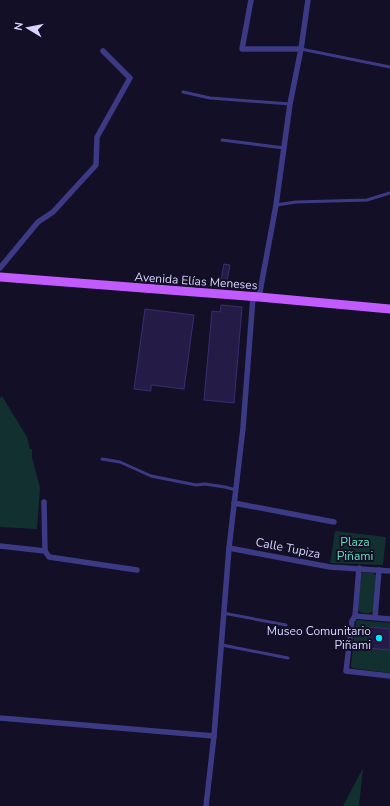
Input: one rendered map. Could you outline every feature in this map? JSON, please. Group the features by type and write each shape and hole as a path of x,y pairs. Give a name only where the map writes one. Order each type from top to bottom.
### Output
{"main road":[{"name":"Avenida Elías Meneses","path":"0,277 390,309"}],"street":[{"path":"252,0 242,49 301,49"},
{"path":"206,806 214,736 229,548 256,297 276,205 290,104 301,49 308,0"},
{"path":"0,268 38,222 53,212 96,165 97,137 130,78 103,51"},
{"path":"44,502 45,551 49,557 136,570"},
{"path":"234,503 334,522"},
{"path":"0,546 45,551"},
{"name":"Calle Tupiza","path":"229,548 330,567 390,571"},
{"path":"359,568 355,616 352,621 346,671 390,676"},
{"path":"375,617 379,570"},
{"path":"355,616 390,619"},
{"path":"0,718 214,736"}],"lane":[{"path":"301,49 390,67"},
{"path":"183,92 210,98 290,104"},
{"path":"222,140 284,148"},
{"path":"276,205 296,202 367,200 390,193"},
{"path":"102,459 120,462 151,476 196,485 205,484 236,490"},
{"path":"224,613 286,625"},
{"path":"222,645 288,658"}],"green space":[{"path":"2,396 27,437 30,449 32,449 32,457 40,488 37,529 0,527 0,398"},
{"name":"Plaza Piñami","path":"335,531 386,537 383,565 330,563"},
{"name":"Plaza Piñami","path":"363,572 373,573 376,575 373,611 365,614 358,610 361,574"},
{"path":"357,620 390,623 390,673 352,668 351,666"},
{"path":"363,768 359,806 343,806"}],"building":[{"path":"224,264 230,265 226,286 220,285"},
{"path":"221,305 242,307 234,403 204,400 212,311 220,312"},
{"path":"145,309 194,315 184,389 151,385 151,391 134,389"},
{"name":"Museo Comunitario Piñami","path":"370,627 390,629 390,650 368,648"}],"place":[{"name":"Museo Comunitario Piñami","path":"379,638"}]}
